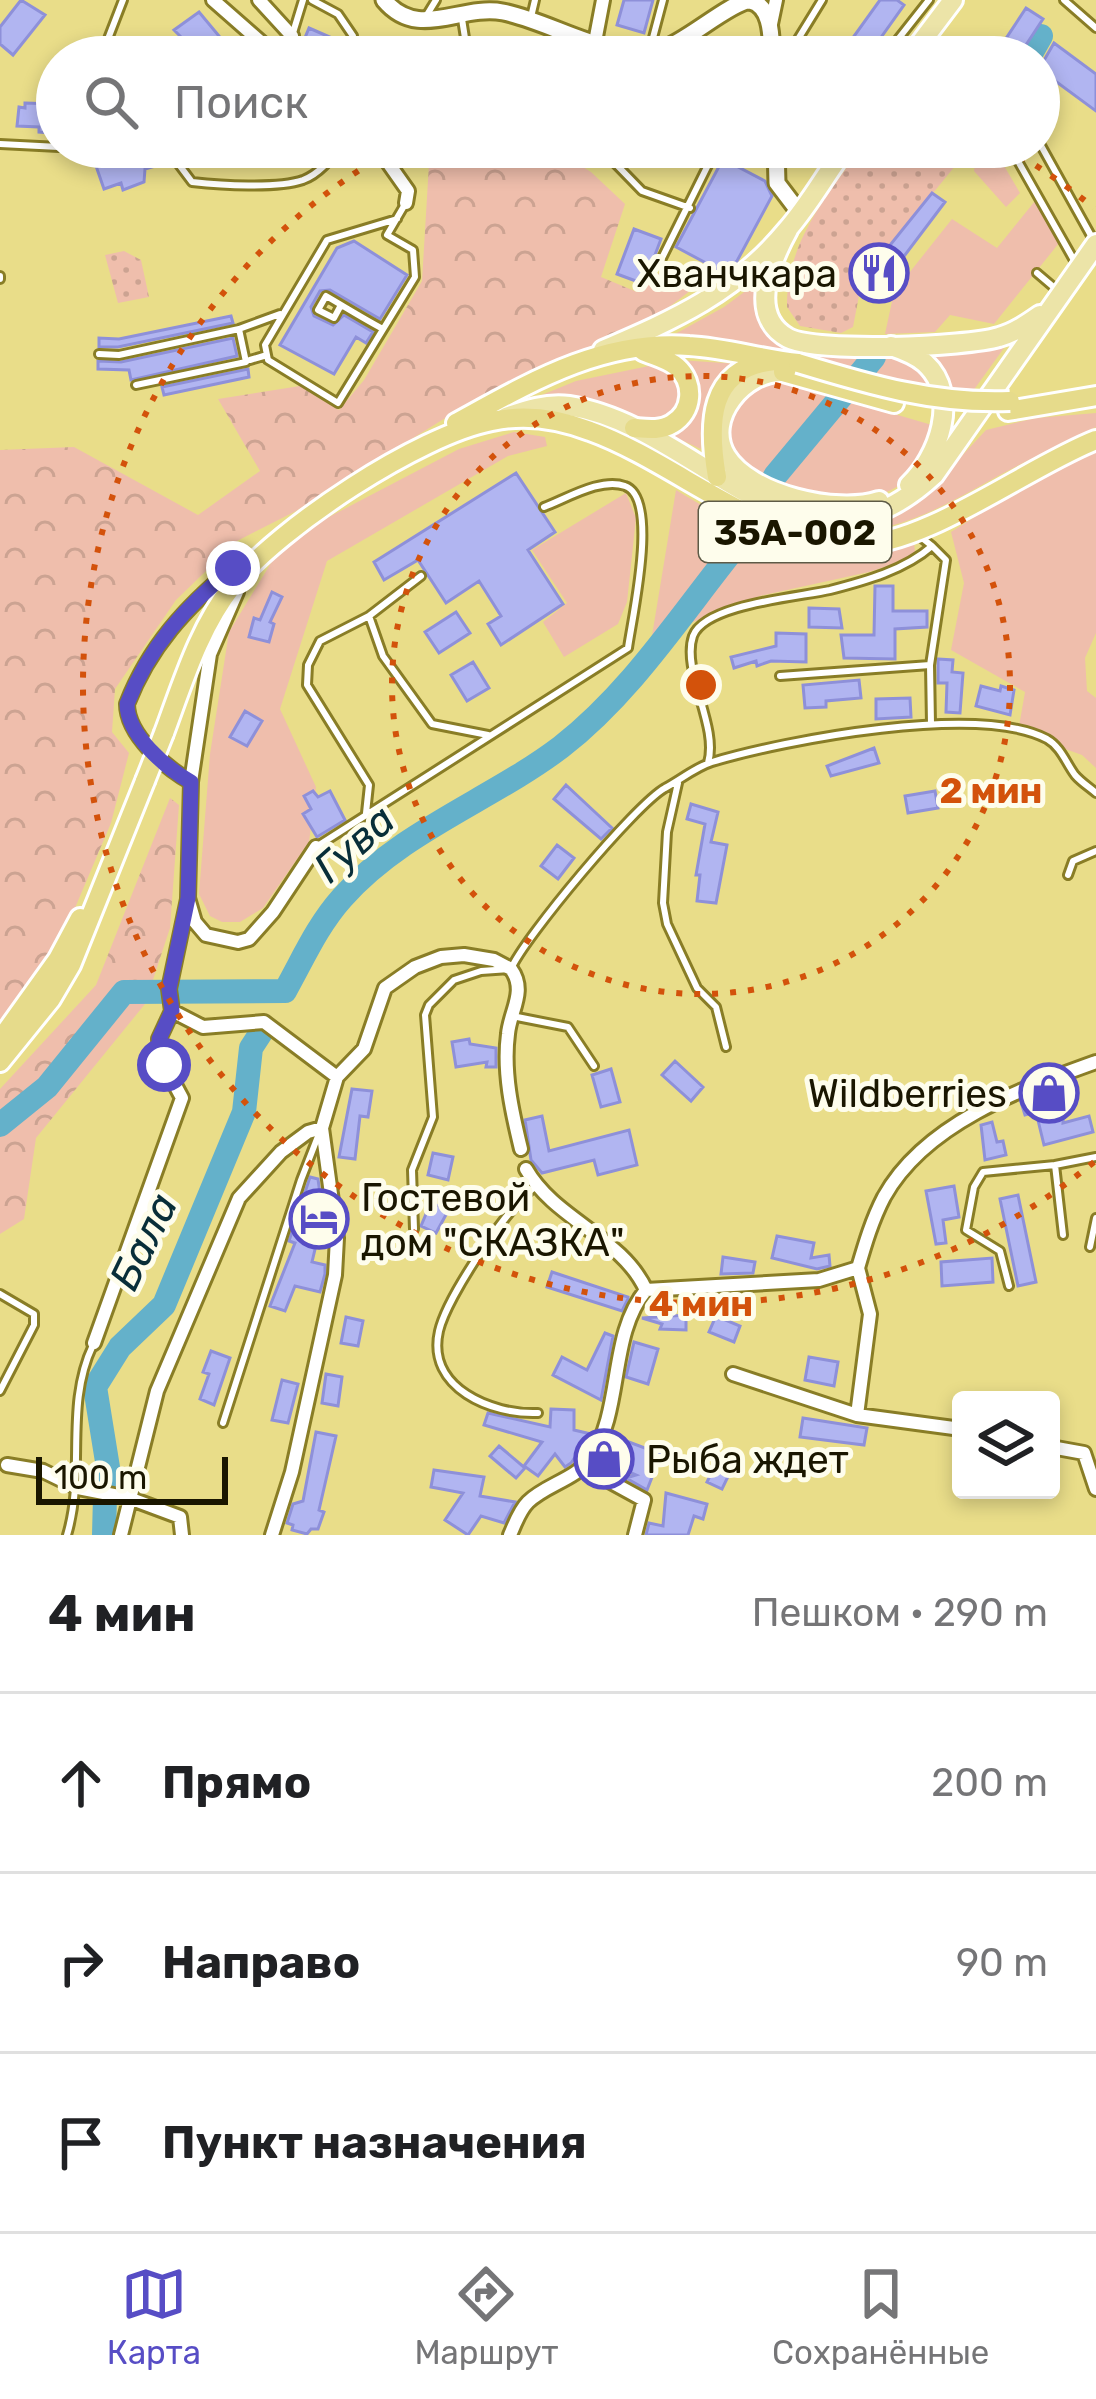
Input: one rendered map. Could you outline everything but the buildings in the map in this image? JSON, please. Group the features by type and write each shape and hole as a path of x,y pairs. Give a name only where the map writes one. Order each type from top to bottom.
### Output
{"highway":[{"name":"35А-002","path":"0,1040 48,974 79,920 141,778 186,646 233,568 303,507 582,358 634,347 682,345 739,350 791,368"},
{"path":"634,347 673,363 690,391 687,408 674,424 634,428"},
{"path":"717,477 710,434 718,395 742,370 768,361 894,403 965,415 1096,393"},
{"path":"791,368 893,392 1009,406"},
{"name":"35А-002","path":"159,731 204,633 234,584 258,557 305,517 357,486 424,448 495,420 549,420 584,428 651,458 776,526 826,542 860,545 916,533 1096,440"},
{"name":"35А-002","path":"0,1062 51,999 70,965 105,888 141,778"}],"main road":[{"path":"926,36 953,0"},
{"path":"830,168 793,221 766,279 766,299 777,328 788,338 891,346 961,345 998,338 1024,326 1058,300"},
{"path":"582,358 691,312 735,280 793,221"},
{"path":"495,420 553,405 582,410 634,428 788,512 842,523 869,518 913,494 934,475 1096,244"},
{"path":"791,368 761,374 732,398 723,414 723,452 736,468 776,490 808,502 860,507 914,482 938,446 942,402 932,371 891,346"}],"street":[{"path":"213,0 257,36"},
{"path":"260,0 292,36"},
{"path":"384,0 414,21 502,12 576,36"},
{"path":"596,36 603,0"},
{"path":"771,36 776,0"},
{"path":"691,36 740,2 758,5 771,24"},
{"path":"392,168 408,191 405,204"},
{"path":"777,168 777,183 793,221"},
{"path":"94,1342 182,1098 159,1049 159,1039 171,1008 169,989 188,898 191,782 210,654 258,557"},
{"path":"191,782 136,732 127,716 127,704 163,635 188,606 233,568"},
{"path":"188,898 195,922 206,935 238,942 249,939 316,847"},
{"path":"272,1535 292,1472 337,1259 322,1128 337,1077 364,1048 385,988 415,967 441,957 494,961 511,969 518,990 507,1060 521,1149"},
{"path":"171,1008 203,1027 264,1022 337,1077"},
{"path":"857,1415 870,1314 858,1268 886,1195 906,1167 970,1118 1030,1085 1096,1062"},
{"path":"121,1535 157,1391 239,1198 280,1153 308,1132 322,1128"},
{"path":"526,1169 566,1216 618,1252 646,1290"},
{"path":"646,1290 819,1280 858,1268"},
{"path":"510,1535 529,1501 587,1464 612,1399 631,1317 646,1290"},
{"path":"733,1374 857,1415 952,1429"},
{"path":"1060,1449 1084,1453 1096,1489"},
{"path":"587,1464 644,1500 635,1535"},
{"path":"7,1465 62,1477 78,1487 129,1498 180,1517 182,1535"}],"lane":[{"path":"109,36 123,0"},
{"path":"292,36 307,0 338,14 353,36"},
{"path":"423,21 436,0"},
{"path":"530,21 535,0"},
{"path":"654,36 663,0"},
{"path":"800,36 822,0"},
{"path":"901,36 929,0"},
{"path":"1064,0 1096,28"},
{"path":"463,14 466,36"},
{"path":"0,144 36,145"},
{"path":"182,168 192,182 216,184 301,181 321,168"},
{"path":"620,168 642,190 690,208"},
{"path":"662,258 708,168"},
{"path":"820,181 824,168"},
{"path":"1023,168 1079,271"},
{"path":"1054,168 1096,244"},
{"path":"387,235 405,204"},
{"path":"371,226 413,250 415,277 338,403 268,360 265,345 327,239 371,226 397,219"},
{"path":"1036,274 1058,300"},
{"path":"341,305 383,329"},
{"path":"99,354 119,355 239,329 284,313"},
{"path":"136,385 246,362 239,329"},
{"path":"250,360 267,355"},
{"path":"316,847 628,648 643,542 642,510 635,493 624,485 602,485 544,507"},
{"path":"916,533 946,560 930,665 931,724"},
{"path":"709,763 713,747 692,658 692,638 702,623 748,606 831,590 892,570 916,560 932,546"},
{"path":"366,813 368,785 307,685 308,664 320,641 369,616 421,576"},
{"path":"369,616 383,656 432,724 489,735"},
{"path":"780,676 930,665"},
{"path":"414,1229 412,1170 433,1117 423,1025 429,1005 454,980 511,969 520,950 584,871 649,800 709,763 842,733 931,724 1011,730 1047,740 1063,754 1076,777 1096,793"},
{"path":"678,783 668,832 667,924 697,988 716,1007 726,1047"},
{"path":"1068,875 1073,861 1096,850"},
{"path":"512,1016 568,1027 594,1066"},
{"path":"223,1423 322,1128"},
{"path":"1009,1286 1000,1251 966,1230 974,1187 983,1172 1096,1157"},
{"path":"1055,1166 1063,1235"},
{"path":"536,1186 513,1206 489,1238 447,1312 438,1350 467,1397 487,1408 538,1413"},
{"path":"1090,1247 1096,1218"},
{"path":"0,1294 34,1314 34,1325 0,1390"},
{"path":"67,1535 78,1487 74,1438 80,1373 94,1342"}],"green space":[{"path":"429,168 585,168 625,204 601,277 637,292 673,261 707,278 652,320 479,397 296,511 237,541 176,600 115,689 112,732 129,753 111,823 61,941 0,1029 0,450 74,447 198,515 260,471 218,399 300,386 339,410 364,380 422,281"},
{"path":"847,168 953,168 862,280 853,327 841,333 800,326 787,307 793,262"},
{"path":"1005,168 1020,193 1006,207 974,171"},
{"path":"1035,201 1059,243 994,324 950,315 935,332 885,334 894,292 952,219 997,248"},
{"path":"124,251 141,260 149,297 118,303 105,255"},
{"path":"759,281 776,336 887,354 922,374 932,389 840,365 798,363 755,344 666,339"},
{"path":"1004,348 973,391 948,390 930,351"},
{"path":"678,360 740,364 708,401 701,449 657,429 527,401 576,381"},
{"path":"774,379 932,425 925,454 911,475 891,490 867,498 814,497 787,489 743,465 726,441 731,410 741,396"},
{"path":"1096,413 1096,427 940,507 872,530 810,528 743,501 704,478 831,522 866,524 889,516 945,474 986,430 1036,418"},
{"path":"514,432 545,437 547,446 508,456 327,561 280,709 316,787 309,842 263,908 240,922 210,916 199,894 210,754 229,632 274,558 306,529 459,449"},
{"path":"1096,450 1096,633 1085,658 1087,691 1096,698 1096,768 1082,755 1018,732 1025,692 951,650 964,583 951,532 1033,480"},
{"path":"676,490 733,522 789,545 848,553 914,543 915,552 906,560 869,572 760,596 683,626 649,654"},
{"path":"626,493 636,518 627,602 618,624 564,657 543,622 567,603 532,550"},
{"path":"170,798 179,805 170,928 145,1004 36,1138 24,1219 0,1234 0,1089 96,985"}],"waterway":[{"name":"Гува","path":"775,476 874,357"},
{"name":"Гува","path":"0,1125 47,1087 124,992 285,991 325,920 365,874 419,835 534,766 587,725 635,675 741,540"},
{"name":"Бала","path":"110,1480 95,1387 120,1347 164,1305 244,1112 251,1048 264,1028"},
{"name":"Бала","path":"104,1535 105,1496"}],"place":[{"name":"Хванчкара","path":"879,273"},
{"name":"Wildberries","path":"1049,1093"},
{"name":"Гостевой дом \"СКАЗКА\"","path":"319,1219"},
{"name":"Рыба ждет","path":"604,1459"}],"route":[{"path":"164,1065 159,1039 172,1011 169,989 188,898 191,782 136,732 127,716 127,704 163,635 188,606 233,568"}]}
